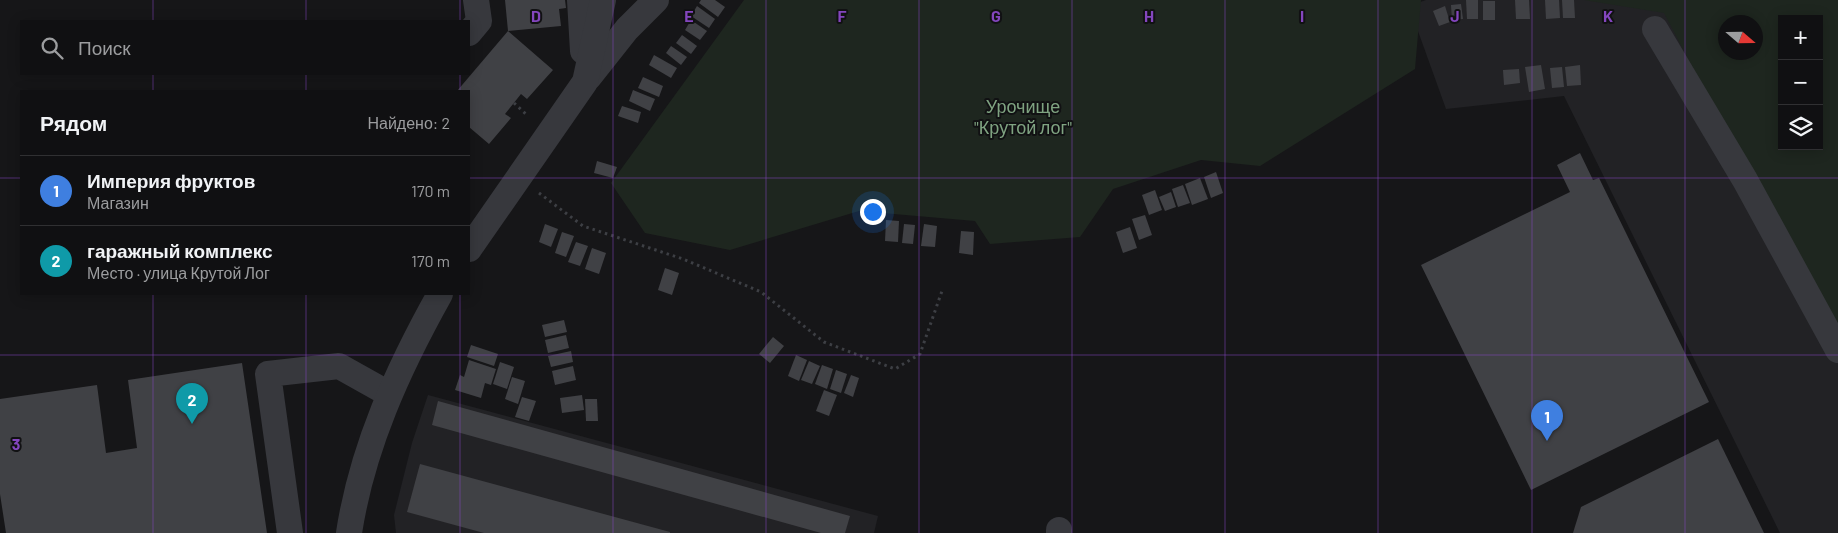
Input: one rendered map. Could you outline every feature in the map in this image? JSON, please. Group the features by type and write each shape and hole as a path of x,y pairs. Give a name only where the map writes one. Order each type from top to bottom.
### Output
{"street":[{"path":"470,32 479,21 476,0"},
{"path":"580,0 585,82"},
{"path":"585,82 603,0"},
{"path":"470,249 585,82 627,29 656,0"},
{"path":"1655,29 1745,180 1838,350"},
{"path":"349,533 364,464 389,394 420,328 439,295"},
{"path":"290,533 268,374 339,366 389,394"}],"path":[{"path":"519,179 583,226 683,259 761,292 824,342 895,369 920,354 942,291"}],"shaded area":[{"path":"1426,0 1717,0 1723,15 1718,15 1718,60 1731,60 1778,139 1778,150 1785,150 1838,228 1838,533 1780,533 1564,96 1446,109 1409,6"},
{"path":"428,395 878,516 874,533 396,533 394,515 412,443"}],"green space":[{"name":"Урочище \"Крутой лог\"","path":"744,0 1421,0 1415,69 1260,166 1201,160 1113,189 1080,237 990,244 975,221 859,211 730,250 645,233 611,183"},
{"path":"1584,0 1838,0 1838,341 1664,13"}],"building":[{"path":"505,0 565,0 566,8 559,9 561,26 508,31"},
{"path":"701,0 715,0 725,7 718,17 699,3"},
{"path":"1466,0 1478,0 1478,19 1467,19"},
{"path":"1515,0 1529,0 1530,19 1516,19"},
{"path":"1545,0 1559,0 1560,18 1546,19"},
{"path":"1562,0 1574,0 1575,18 1563,18"},
{"path":"1483,1 1495,1 1495,20 1483,20"},
{"path":"1461,4 1463,19 1452,20 1451,5"},
{"path":"697,6 715,19 709,28 691,16"},
{"path":"1445,6 1450,22 1439,26 1433,11"},
{"path":"691,20 707,31 700,40 685,30"},
{"path":"508,31 553,70 527,99 521,94 505,114 511,118 489,144 470,128 470,90 458,90"},
{"path":"682,35 697,46 691,54 676,43"},
{"path":"671,46 687,57 681,65 666,53"},
{"path":"654,55 677,68 671,78 649,65"},
{"path":"1541,65 1545,89 1529,92 1525,67"},
{"path":"1580,65 1581,85 1567,86 1565,67"},
{"path":"1562,67 1564,87 1552,88 1550,68"},
{"path":"1519,69 1520,83 1504,85 1503,70"},
{"path":"643,77 663,86 659,97 638,88"},
{"path":"633,90 655,99 650,111 629,101"},
{"path":"622,106 641,112 638,123 618,116"},
{"path":"1580,153 1593,180 1599,178 1709,402 1531,490 1421,265 1570,192 1557,165"},
{"path":"597,161 617,167 613,178 594,173"},
{"path":"1216,172 1223,193 1211,198 1204,177"},
{"path":"1200,178 1208,199 1192,205 1185,184"},
{"path":"1183,185 1190,203 1178,207 1172,189"},
{"path":"1155,190 1162,210 1149,215 1142,195"},
{"path":"1171,192 1176,207 1165,211 1159,197"},
{"path":"1145,215 1152,235 1139,240 1132,219"},
{"path":"886,220 899,221 898,242 885,241"},
{"path":"545,224 558,229 551,247 539,242"},
{"path":"904,224 915,225 913,244 902,243"},
{"path":"924,224 937,226 935,247 921,246"},
{"path":"1130,227 1137,248 1123,253 1116,232"},
{"path":"961,231 974,232 973,255 959,253"},
{"path":"562,232 574,236 566,257 555,253"},
{"path":"576,242 588,246 580,266 568,262"},
{"path":"592,248 606,253 599,274 585,269"},
{"path":"665,268 679,273 672,295 658,290"},
{"path":"564,320 567,332 545,337 542,325"},
{"path":"566,335 569,348 548,353 545,340"},
{"path":"773,337 784,346 770,363 759,354"},
{"path":"471,345 498,354 494,366 467,357"},
{"path":"571,351 573,362 551,367 548,356"},
{"path":"796,355 807,360 799,381 788,376"},
{"path":"469,360 496,369 491,385 485,383 481,398 455,390 460,375 464,377"},
{"path":"809,361 820,366 812,384 801,380"},
{"path":"500,362 514,367 507,389 493,384"},
{"path":"242,363 267,533 6,533 0,494 0,399 97,385 106,453 137,448 128,380"},
{"path":"822,365 833,369 827,389 815,384"},
{"path":"573,366 576,380 555,385 552,371"},
{"path":"836,370 847,374 841,393 830,389"},
{"path":"851,375 859,378 853,397 844,393"},
{"path":"512,377 525,381 518,404 505,399"},
{"path":"824,390 837,395 829,416 816,411"},
{"path":"582,395 584,410 562,413 560,398"},
{"path":"522,397 536,401 529,421 515,417"},
{"path":"585,399 597,399 598,421 586,421"},
{"path":"438,401 850,516 845,533 821,533 432,425"},
{"path":"1718,439 1764,533 1573,533 1581,507"},
{"path":"420,464 670,533 484,533 407,512"}],"place":[{"name":"гаражный комплекс","path":"192,424"},
{"name":"Империя фруктов","path":"1547,441"}]}
